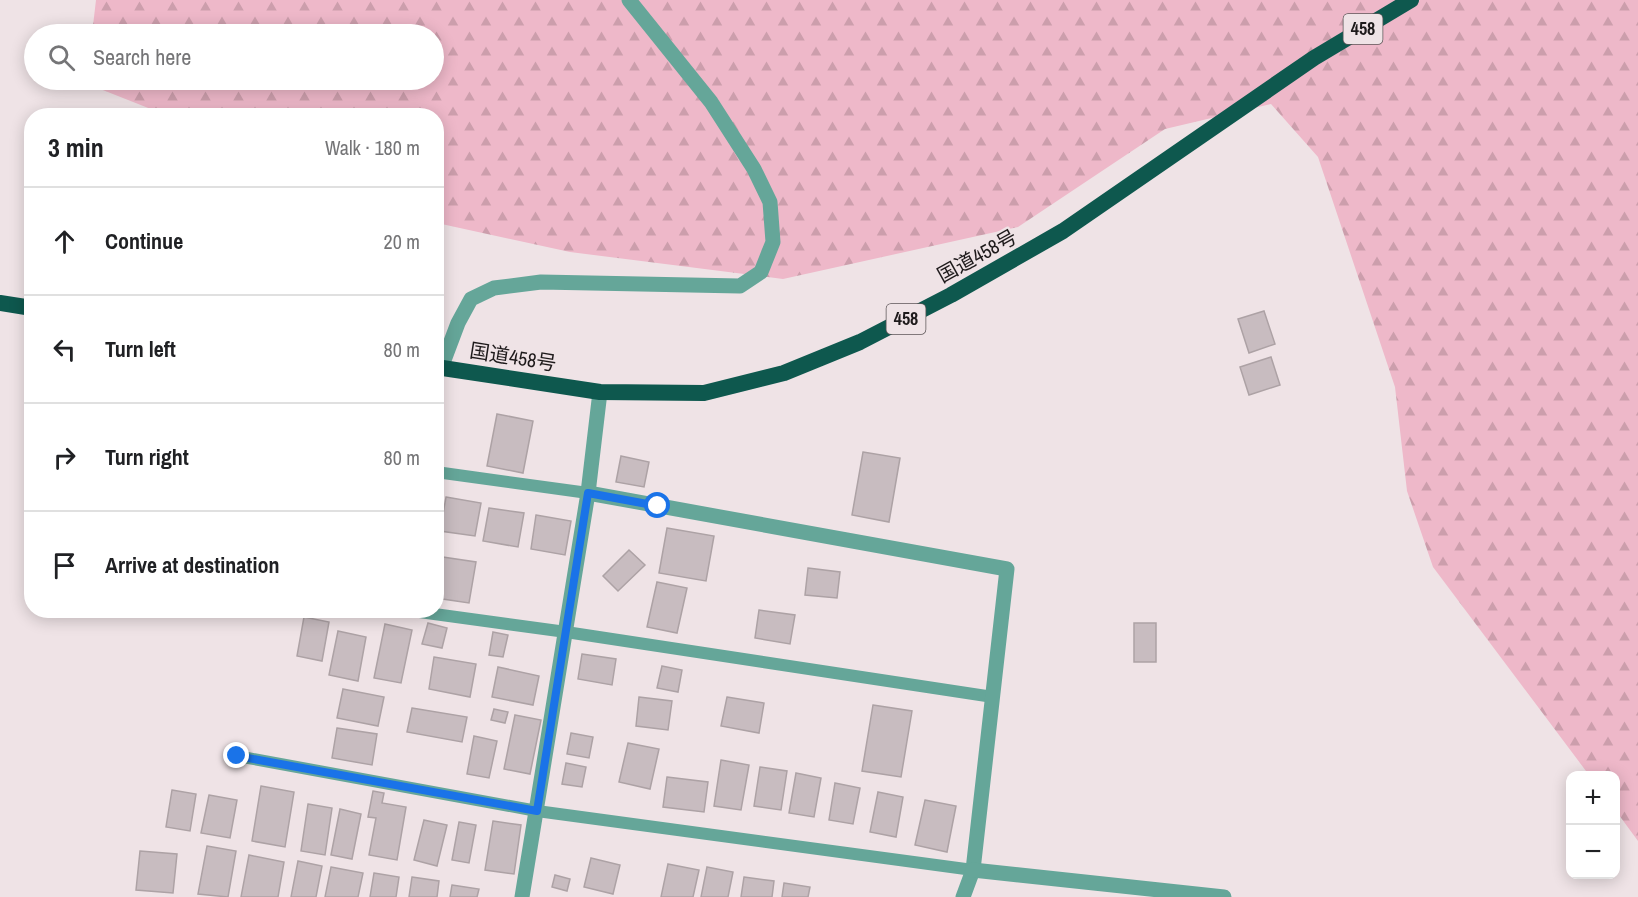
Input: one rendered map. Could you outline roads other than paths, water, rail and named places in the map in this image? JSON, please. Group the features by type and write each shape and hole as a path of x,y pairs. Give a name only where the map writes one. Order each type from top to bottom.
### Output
{"highway":[{"name":"国道458号","path":"444,369 600,392 704,393 784,373 860,342 951,295 1063,231 1314,58 1411,0"},
{"path":"0,303 24,307"}],"street":[{"path":"444,356 471,299 494,288 541,282 740,286 761,272 773,242 770,202 754,169 711,102 629,0"},
{"path":"522,897 588,493 600,392"},
{"path":"588,493 1007,569 973,870 963,897"},
{"path":"973,870 1224,897"}],"lane":[{"path":"444,473 588,493"},
{"path":"444,615 993,697"},
{"path":"237,756 537,811 973,870"}]}
